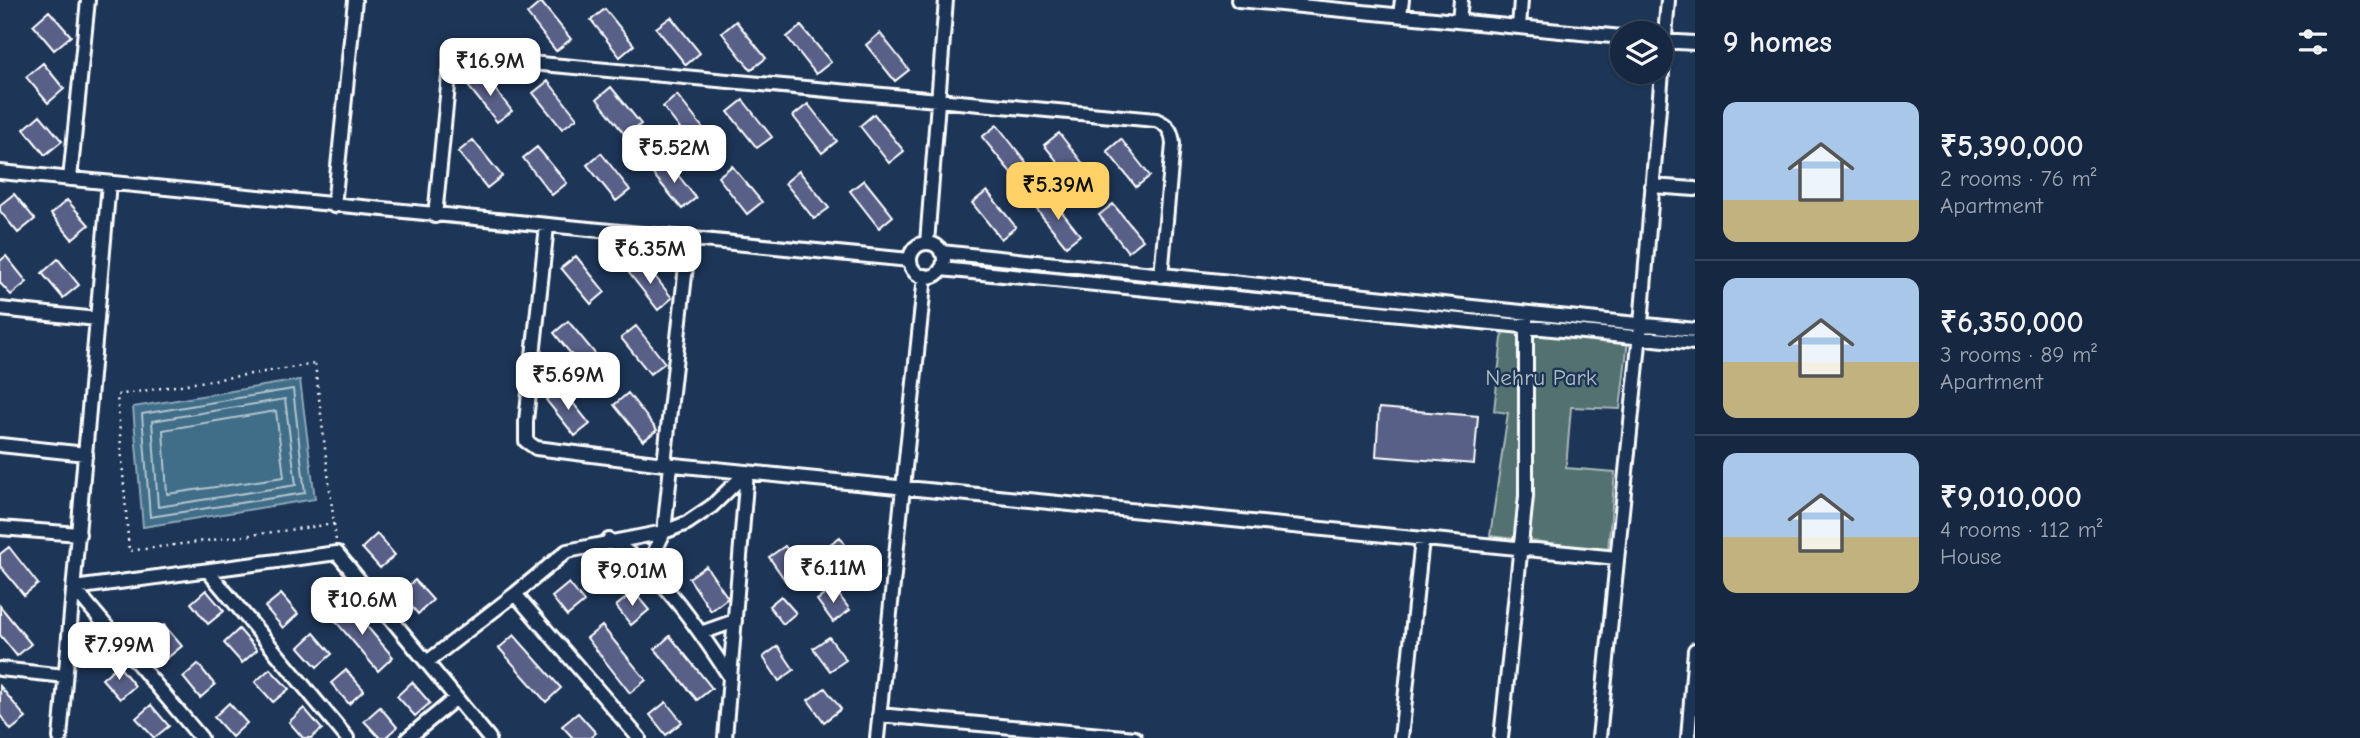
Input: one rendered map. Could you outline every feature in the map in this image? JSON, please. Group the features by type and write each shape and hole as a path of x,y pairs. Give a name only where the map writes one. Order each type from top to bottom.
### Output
{"street":[{"path":"70,179 88,0"},
{"path":"334,206 355,0"},
{"path":"927,243 946,0"},
{"path":"1238,0 1334,5 1400,15 1610,36"},
{"path":"1400,15 1402,0"},
{"path":"1459,21 1461,0"},
{"path":"1519,27 1521,0"},
{"path":"1665,21 1668,0"},
{"path":"1673,42 1695,43"},
{"path":"435,216 449,76 454,60 465,57 1156,120 1165,124 1172,133 1173,144 1161,276"},
{"path":"1599,738 1640,331 1660,84"},
{"path":"0,172 910,260"},
{"path":"60,738 109,183"},
{"path":"1653,186 1695,189"},
{"path":"547,226 526,421 526,441 536,448 668,465 1617,558"},
{"path":"646,570 664,532 690,239"},
{"path":"927,243 941,252 1526,320"},
{"path":"927,243 913,250 910,260 912,268 925,276 937,274 941,269 941,252"},
{"path":"941,269 1640,331 1695,330"},
{"path":"877,738 925,276"},
{"path":"0,309 97,319"},
{"path":"1501,738 1526,496 1526,320"},
{"path":"1640,331 1695,343"},
{"path":"0,445 86,454"},
{"path":"427,662 567,551 609,540 664,532 687,523 712,506 747,472"},
{"path":"725,738 747,472"},
{"path":"0,528 79,534"},
{"path":"1401,738 1422,538"},
{"path":"609,540 627,550 646,570 701,633 730,677"},
{"path":"74,588 337,553 489,738"},
{"path":"208,571 347,738"},
{"path":"74,588 201,738"},
{"path":"515,594 639,738"},
{"path":"701,633 735,621"},
{"path":"1688,738 1695,650"},
{"path":"0,669 65,676"},
{"path":"408,738 456,698"},
{"path":"879,715 1135,738"}],"path":[{"path":"334,524 129,551 117,395 316,364 334,524 337,553"}],"green space":[{"name":"Nehru Park","path":"1503,329 1628,340 1620,409 1571,407 1566,468 1615,472 1608,550 1490,536 1508,413 1494,411"}],"water":[{"path":"300,380 315,499 143,527 133,407"}],"building":[{"path":"541,2 571,39 556,51 527,14"},
{"path":"605,9 634,45 620,57 591,20"},
{"path":"49,11 71,36 54,50 33,25"},
{"path":"671,17 700,53 686,65 656,28"},
{"path":"736,21 766,58 751,70 722,33"},
{"path":"801,26 831,62 816,74 787,37"},
{"path":"880,33 909,70 895,81 866,45"},
{"path":"43,63 64,89 48,103 26,77"},
{"path":"483,74 512,111 497,122 468,86"},
{"path":"548,81 577,118 562,129 533,93"},
{"path":"611,87 641,124 626,136 597,99"},
{"path":"677,95 706,132 692,144 663,107"},
{"path":"743,100 772,137 757,148 728,112"},
{"path":"808,104 837,141 822,153 793,116"},
{"path":"874,114 904,151 889,163 860,126"},
{"path":"40,115 62,141 45,155 24,129"},
{"path":"997,125 1026,162 1012,174 982,137"},
{"path":"1059,133 1088,170 1073,181 1044,145"},
{"path":"1121,139 1150,176 1136,187 1107,151"},
{"path":"473,140 502,176 487,188 458,152"},
{"path":"537,147 567,183 552,195 523,158"},
{"path":"601,153 630,190 616,201 587,165"},
{"path":"667,161 696,198 682,209 652,173"},
{"path":"732,166 762,202 747,214 718,177"},
{"path":"799,171 829,208 814,219 785,183"},
{"path":"864,180 893,216 879,228 850,191"},
{"path":"987,191 1016,227 1001,239 972,203"},
{"path":"14,194 35,219 18,233 0,211 0,205"},
{"path":"1051,198 1080,235 1066,246 1037,210"},
{"path":"67,200 89,225 72,239 51,214"},
{"path":"1113,204 1143,240 1128,252 1099,215"},
{"path":"6,256 27,282 11,295 0,283 0,261"},
{"path":"576,256 605,292 591,304 561,268"},
{"path":"58,259 79,285 63,298 42,273"},
{"path":"643,261 672,298 658,310 629,273"},
{"path":"568,321 598,357 583,369 554,333"},
{"path":"636,326 665,363 650,374 621,338"},
{"path":"561,388 590,424 575,436 546,400"},
{"path":"628,393 657,430 643,441 614,405"},
{"path":"1379,408 1478,416 1474,464 1376,456"},
{"path":"377,534 395,555 380,568 362,548"},
{"path":"840,537 854,558 837,571 822,550"},
{"path":"785,546 801,569 785,580 769,557"},
{"path":"9,547 38,584 24,595 0,566 0,554"},
{"path":"706,566 728,598 711,611 689,578"},
{"path":"415,580 433,600 418,614 400,593"},
{"path":"569,583 584,602 567,616 552,597"},
{"path":"834,588 850,610 833,622 817,600"},
{"path":"206,590 224,611 208,624 191,603"},
{"path":"634,592 649,610 631,625 616,606"},
{"path":"281,594 298,614 283,628 265,607"},
{"path":"781,596 796,613 783,624 769,606"},
{"path":"347,603 393,657 378,671 331,616"},
{"path":"0,606 31,644 17,656 0,635"},
{"path":"164,625 182,646 166,659 149,638"},
{"path":"602,626 646,680 630,693 587,638"},
{"path":"239,629 257,650 242,663 224,643"},
{"path":"314,633 332,654 317,667 299,647"},
{"path":"514,635 561,688 546,702 499,648"},
{"path":"670,636 712,688 697,700 655,649"},
{"path":"829,637 846,660 830,671 813,648"},
{"path":"778,646 794,670 779,681 763,657"},
{"path":"198,664 215,685 200,698 183,677"},
{"path":"118,665 135,686 120,699 102,679"},
{"path":"270,669 289,689 273,702 255,682"},
{"path":"346,670 364,690 349,704 331,683"},
{"path":"412,682 430,703 415,716 397,696"},
{"path":"0,686 26,718 11,730 0,715"},
{"path":"825,688 841,709 824,722 808,700"},
{"path":"666,702 682,722 666,735 650,715"},
{"path":"229,703 247,723 232,737 214,717"},
{"path":"151,705 169,726 154,738 136,718"},
{"path":"380,707 397,727 385,738 380,738 364,721"},
{"path":"304,708 322,729 311,738 303,738 289,722"},
{"path":"578,713 596,733 590,738 573,738 562,726"}]}
